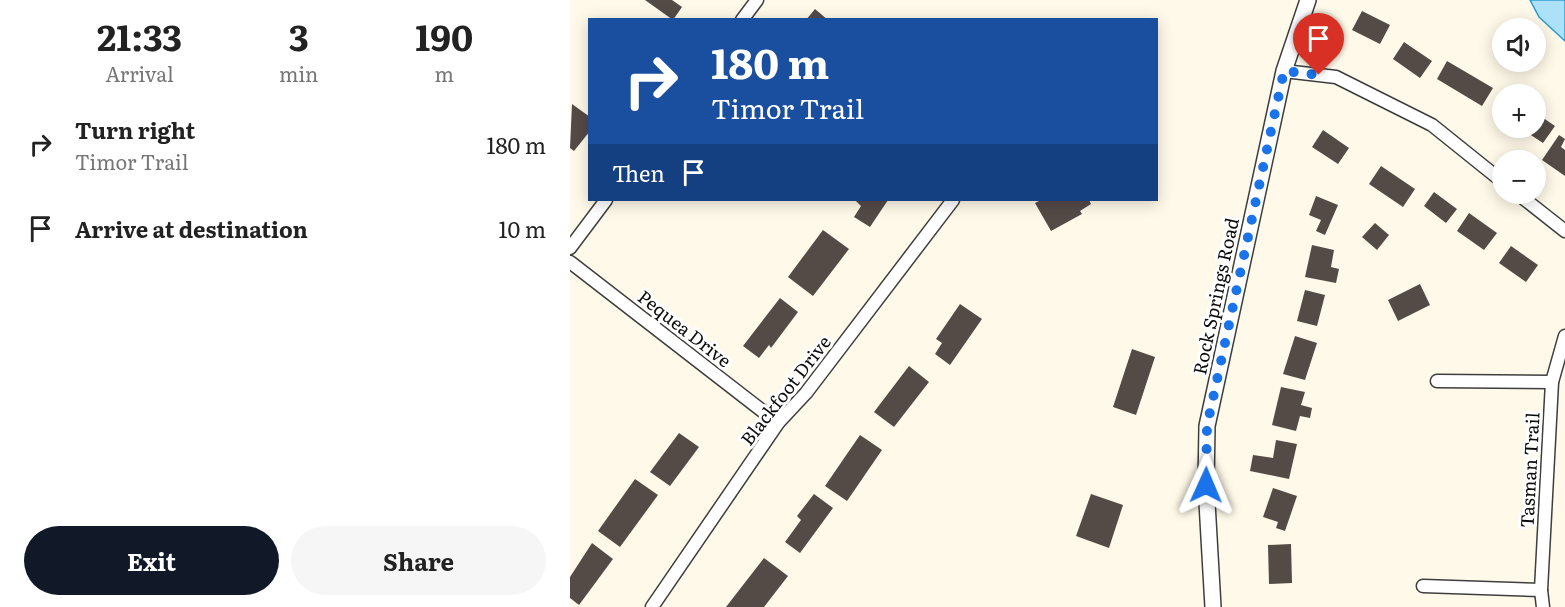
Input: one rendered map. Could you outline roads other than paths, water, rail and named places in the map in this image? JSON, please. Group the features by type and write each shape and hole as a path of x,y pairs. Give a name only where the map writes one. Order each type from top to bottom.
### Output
{"street":[{"path":"744,18 757,0"},
{"name":"Rock Springs Road","path":"1213,607 1206,485 1207,426 1284,71 1308,0"},
{"path":"1284,71 1336,77 1431,125 1492,173"},
{"path":"570,248 605,201"},
{"name":"Blackfoot Drive","path":"652,607 778,423 806,393 952,201"},
{"path":"1531,204 1565,231"},
{"name":"Pequea Drive","path":"570,262 778,423"},
{"name":"Tasman Trail","path":"1543,607 1541,590 1552,382 1565,336"},
{"path":"1437,381 1552,382"},
{"path":"1423,586 1541,590"}],"water":[{"path":"1530,0 1565,0 1565,41 1546,23 1546,18 1539,17"}]}
